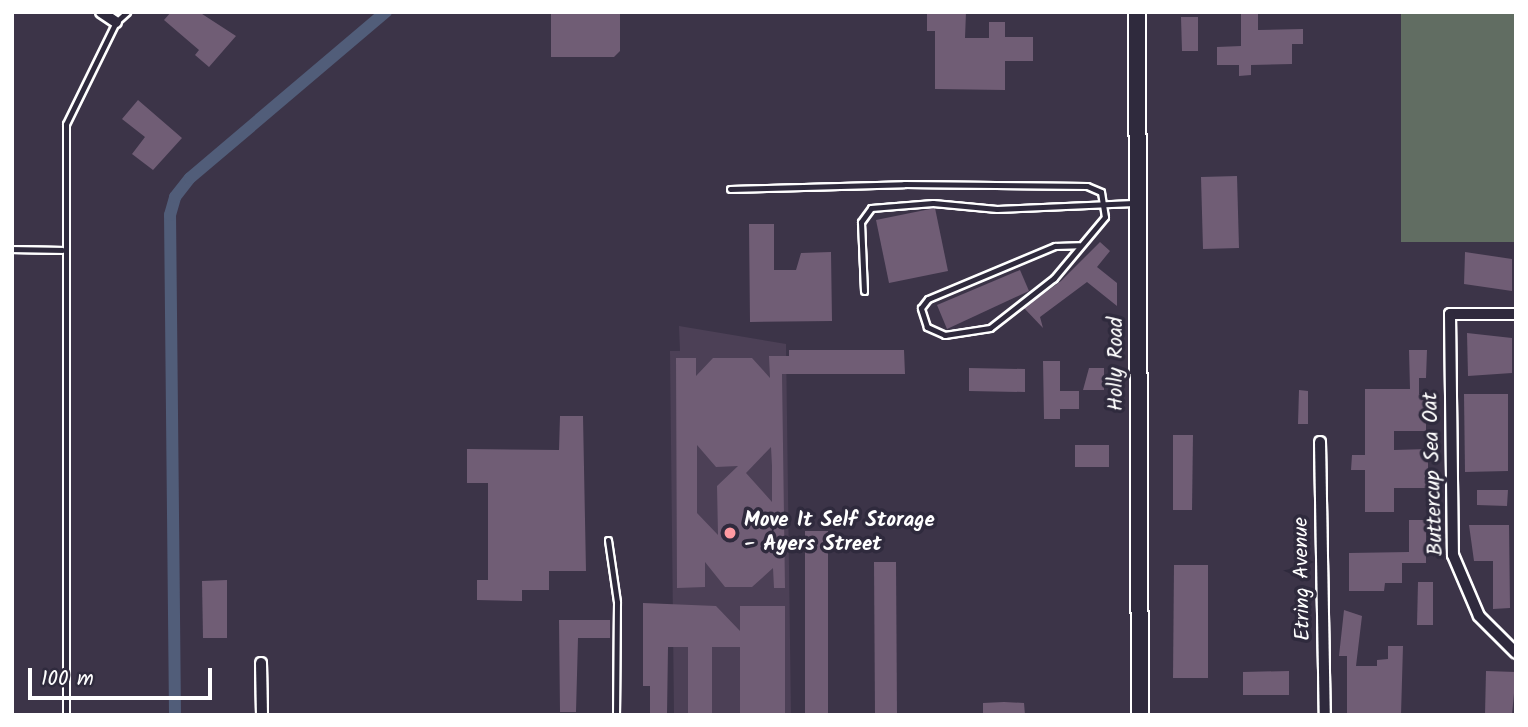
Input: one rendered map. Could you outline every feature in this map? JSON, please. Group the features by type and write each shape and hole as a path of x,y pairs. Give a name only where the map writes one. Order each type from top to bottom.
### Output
{"main road":[{"name":"Holly Road","path":"1137,12 1140,715"}],"street":[{"path":"101,12 116,22"},
{"name":"Buttercup Sea Oat","path":"1516,314 1450,314 1453,555 1479,616 1516,653"},
{"name":"Etring Avenue","path":"1320,442 1325,715"},
{"path":"261,663 262,715"}],"lane":[{"path":"66,715 62,250 66,124 116,22 127,12"},
{"path":"730,189 1087,186 1101,192 1106,206 1105,217 1054,278 990,328 945,335 927,327 921,308 928,299 1055,246 1079,245"},
{"path":"864,291 861,222 872,208 960,202 997,209 1137,203"},
{"path":"12,249 62,250"},
{"path":"608,540 618,602 616,715"}],"shaded area":[{"name":"Move It Self Storage - Ayers Street","path":"679,326 786,344 791,715 674,715 670,351 680,351"}],"green space":[{"path":"1401,12 1516,12 1516,242 1401,242"}],"building":[{"path":"171,12 199,12 236,36 209,67 195,55 199,50 164,20"},
{"path":"551,12 620,12 620,51 614,57 551,57"},
{"path":"927,12 966,12 965,38 989,38 989,22 1005,22 1005,37 1033,37 1033,61 1005,61 1005,90 935,89 935,31 927,31"},
{"path":"1241,12 1258,12 1258,30 1303,29 1303,44 1292,44 1292,64 1251,65 1251,75 1239,76 1239,65 1217,65 1217,47 1241,46"},
{"path":"1181,17 1198,17 1198,51 1182,51"},
{"path":"138,100 182,138 153,170 132,154 145,137 122,119"},
{"path":"1237,176 1239,248 1203,249 1201,177"},
{"path":"935,208 948,271 889,283 876,220"},
{"path":"749,224 774,224 774,270 796,270 801,253 831,252 832,321 750,322"},
{"path":"1100,242 1110,251 1097,267 1117,283 1117,306 1087,282 1040,317 1043,328 1024,308 1061,281"},
{"path":"1465,252 1512,259 1512,291 1464,284"},
{"path":"1020,270 1029,291 947,329 937,305"},
{"path":"1467,333 1512,338 1512,373 1468,376"},
{"path":"789,350 904,350 905,374 782,374 785,588 774,588 773,568 752,587 725,587 705,562 705,587 677,588 676,358 696,358 696,376 713,358 752,358 770,378 769,356 789,356","holes":["697,445 716,467 738,466 717,486 718,535 697,513","771,447 772,466 772,502 746,473"]},
{"path":"1409,350 1427,350 1426,378 1419,378 1419,394 1426,394 1426,431 1394,431 1394,450 1428,449 1428,488 1394,488 1394,512 1365,512 1365,470 1351,470 1352,455 1365,455 1365,389 1410,389"},
{"path":"1043,361 1060,361 1060,391 1079,391 1079,409 1060,409 1060,419 1044,419"},
{"path":"969,368 1025,369 1025,392 969,391"},
{"path":"1089,368 1104,368 1104,390 1083,390"},
{"path":"1299,390 1308,391 1308,424 1298,424"},
{"path":"1464,394 1508,394 1508,471 1465,472"},
{"path":"560,416 583,416 586,571 549,571 549,590 522,590 522,601 477,600 477,580 488,580 488,483 467,483 467,449 559,450"},
{"path":"1173,435 1193,435 1192,510 1173,510"},
{"path":"1075,445 1109,445 1109,467 1075,467"},
{"path":"1477,490 1508,490 1507,506 1477,505"},
{"path":"1409,520 1426,520 1426,563 1402,563 1402,583 1385,583 1384,591 1349,591 1349,553 1409,552"},
{"path":"1469,525 1509,525 1510,608 1493,609 1493,561 1474,561"},
{"path":"805,531 828,531 828,715 805,715"},
{"path":"874,562 896,562 897,715 875,715"},
{"path":"1174,565 1208,565 1208,678 1173,678"},
{"path":"227,580 227,638 203,638 202,581"},
{"path":"1418,582 1433,582 1433,625 1417,625"},
{"path":"643,603 716,606 740,631 740,606 785,606 785,715 740,715 740,647 712,647 712,715 688,715 688,647 668,647 667,715 650,715 650,686 643,686"},
{"path":"1344,610 1362,616 1356,666 1377,666 1377,660 1388,659 1388,646 1403,646 1401,715 1347,715 1347,656 1339,656"},
{"path":"559,620 610,620 610,638 578,638 576,712 560,712"},
{"path":"1289,671 1289,695 1243,695 1243,672"},
{"path":"1486,671 1516,672 1512,715 1485,715"},
{"path":"983,703 1024,703 1025,715 983,715"}],"waterway":[{"path":"175,715 170,215 175,197 190,178 386,12"}],"place":[{"name":"Move It Self Storage - Ayers Street","path":"730,533"}]}
